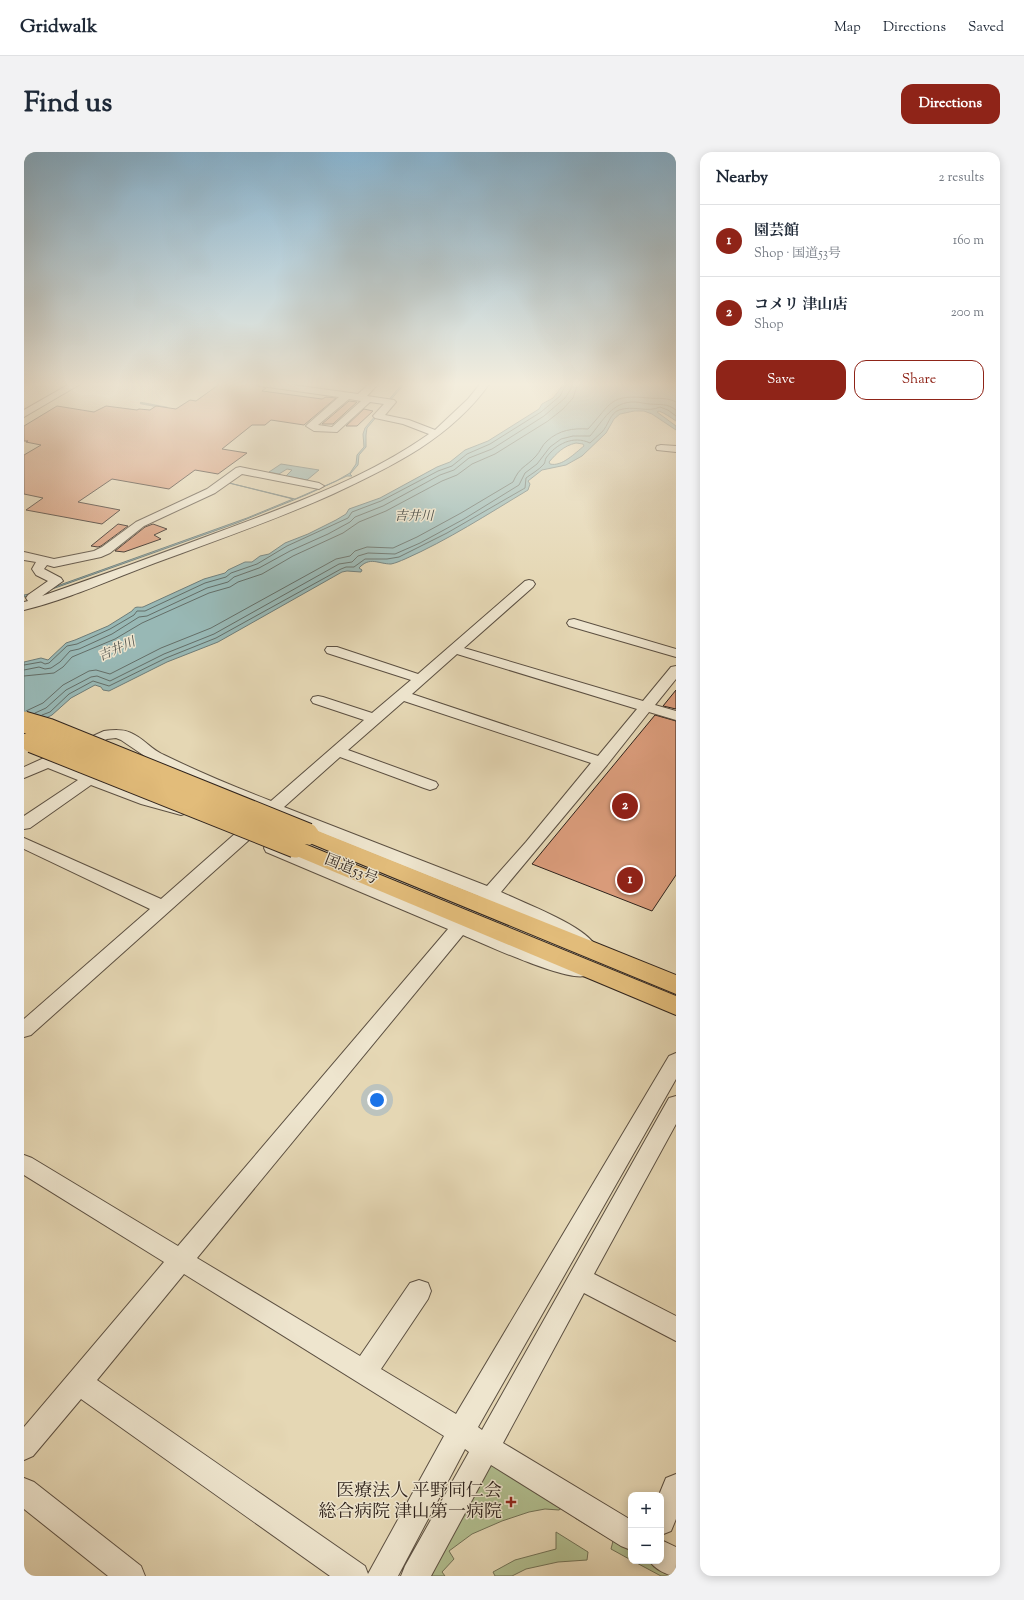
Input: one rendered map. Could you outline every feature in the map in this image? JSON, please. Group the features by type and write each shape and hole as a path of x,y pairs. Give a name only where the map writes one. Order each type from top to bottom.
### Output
{"highway":[{"path":"24,718 48,729"},
{"name":"国道53号","path":"24,722 48,729 302,841 474,911 596,952 676,985"},
{"name":"国道53号","path":"27,740 302,841 340,847 474,911"},
{"path":"474,911 486,920 554,948 631,987 676,1006"}],"street":[{"path":"24,606 263,520 377,470 409,449"},
{"path":"24,556 54,563 97,554 106,550 140,524 210,491 240,470 318,486"},
{"path":"24,600 35,597 44,588 57,581 38,570 44,560"},
{"path":"273,808 529,584"},
{"path":"24,613 49,606 58,607"},
{"path":"574,623 676,652"},
{"path":"455,649 676,716"},
{"path":"332,650 421,679"},
{"path":"24,1447 474,911 602,762 676,670"},
{"path":"402,695 602,762"},
{"path":"318,700 374,719"},
{"path":"24,773 48,763 104,735 116,734 126,736 157,758 199,776 213,784 273,808 474,911"},
{"path":"337,752 430,785"},
{"path":"48,763 147,801 182,810 243,836 474,911"},
{"path":"24,824 89,779"},
{"path":"182,810 213,784"},
{"path":"24,1030 243,836"},
{"path":"24,843 162,907"},
{"path":"382,1576 461,1431 676,1061"},
{"path":"415,1576 486,1446 674,1114"},
{"path":"24,1164 628,1534"},
{"path":"580,1279 676,1329"},
{"path":"364,1372 419,1291"},
{"path":"78,1382 355,1576"},
{"path":"664,1514 676,1488"},
{"path":"24,1492 131,1576"},
{"path":"664,1556 676,1563"}],"green space":[{"path":"490,1462 563,1507 559,1510 545,1509 529,1512 502,1521 472,1534 449,1551 454,1559 442,1572 445,1576 426,1576"},
{"path":"576,1513 628,1546 628,1558 611,1549 613,1541 575,1518"},
{"path":"556,1532 588,1552 587,1560 558,1562 526,1569 512,1576 495,1576 493,1572 515,1560 556,1549"},
{"path":"639,1564 657,1564 676,1576 661,1576"}],"water":[{"path":"362,449 364,449 359,455 358,465 350,474 352,476 347,476 306,495 237,523 41,593 24,597 24,595 43,591 247,518 293,499 225,482 295,499 336,481 350,473 356,464 357,455"},
{"name":"吉井川","path":"562,449 549,462 550,464 555,464 564,461 580,449 589,449 582,456 566,465 542,470 528,481 530,484 528,490 421,552 391,564 371,561 367,562 359,568 362,570 361,572 342,572 218,642 167,662 109,691 103,690 101,687 95,685 71,698 52,715 24,729 24,662 41,658 48,660 66,643 108,626 136,607 143,607 204,579 225,573 245,562 252,562 260,556 269,554 285,543 308,534 336,520 346,514 349,509 380,498 437,467 450,462 465,450"},
{"path":"281,464 319,470 307,480 286,476 292,470 287,469 279,474 269,472"}],"building":[{"path":"33,449 225,449 247,453 218,474 195,470 169,489 112,479 78,502 120,510 102,524 26,510 43,498 24,494 24,455"},
{"path":"118,524 128,526 101,546 91,546"},
{"path":"153,524 167,529 154,535 161,539 124,552 115,551 145,527"},
{"path":"676,690 676,709 663,706"},
{"path":"655,715 676,721 676,875 652,911 532,864"}],"place":[{"name":"コメリ 津山店","path":"625,806"},
{"name":"園芸館","path":"630,880"},
{"name":"医療法人 平野同仁会 総合病院 津山第一病院","path":"511,1502"}]}
